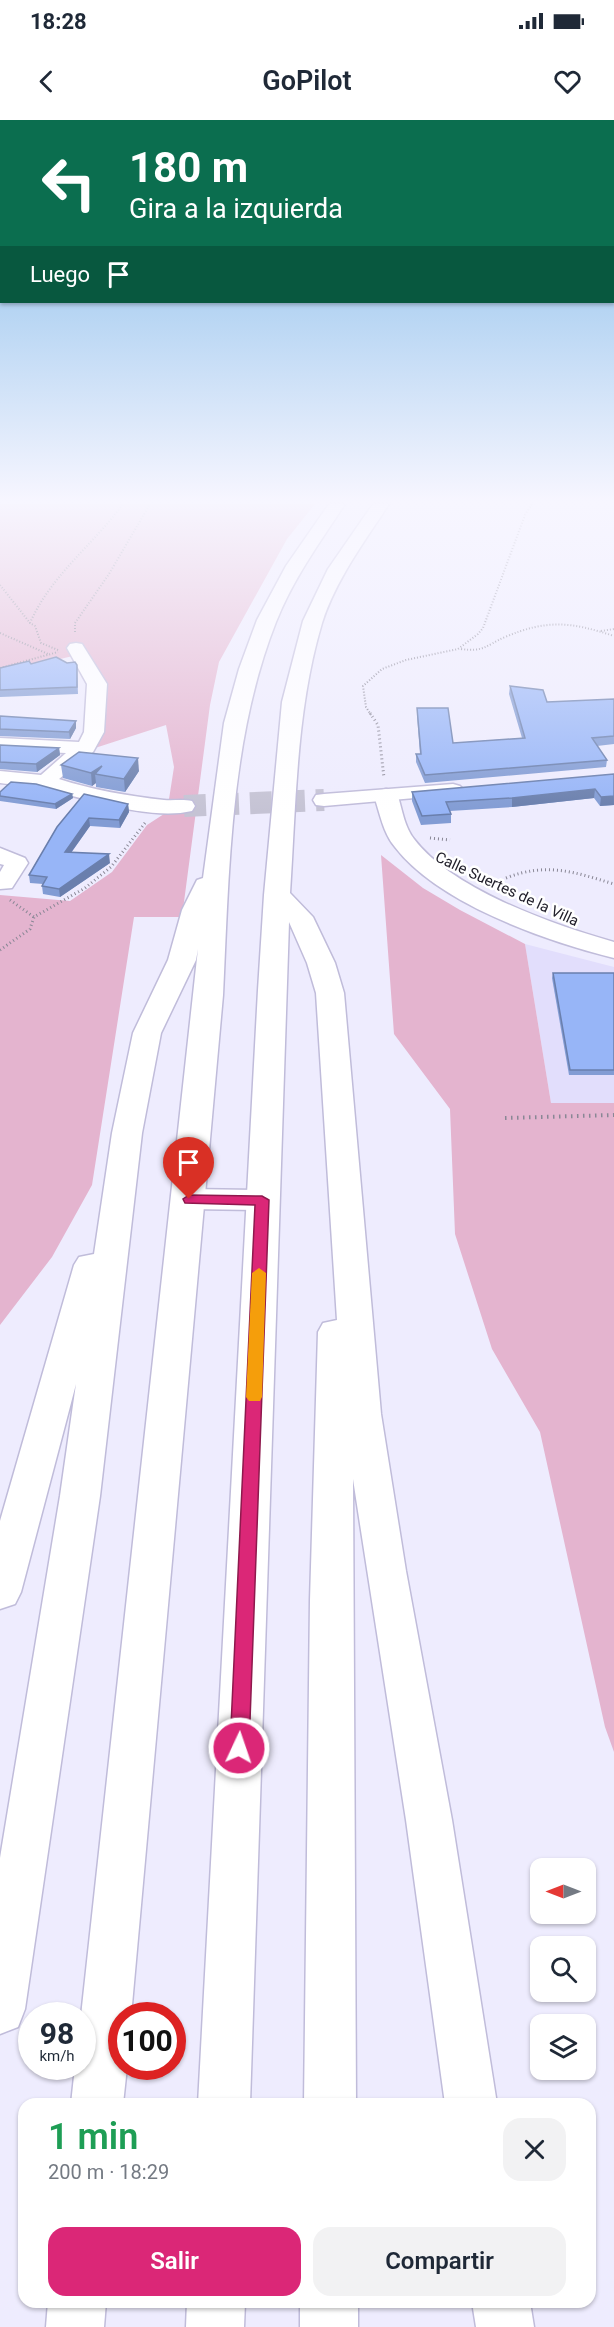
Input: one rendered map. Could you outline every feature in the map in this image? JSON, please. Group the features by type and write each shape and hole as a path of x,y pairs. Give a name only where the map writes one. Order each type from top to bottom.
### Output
{"main road":[{"path":"98,2098 209,995 217,862 235,723 249,669 274,607"},
{"path":"224,2098 277,895 293,702 313,621 319,607"},
{"name":"Calle Suertes de la Villa","path":"386,796 402,840 419,859 477,897 553,931 614,950"},
{"name":"Calle Suertes de la Villa","path":"402,840 552,913 614,933"},
{"path":"0,2009 80,1496 127,1133 147,1033 182,960 195,909 217,862"},
{"path":"277,895 300,917 321,963 330,993 362,1414 429,1820 470,2098"},
{"path":"330,2098 331,1600 338,1101"},
{"path":"0,1592 127,1133"},
{"path":"75,2327 77,2308"},
{"path":"215,2327 216,2308"},
{"path":"329,2308 329,2327"},
{"path":"502,2308 505,2327"}],"street":[{"path":"42,781 86,748 94,732 97,684 69,650"},
{"path":"0,744 86,748"},
{"path":"0,777 42,781 91,796 176,806"},
{"path":"324,800 468,788"},
{"path":"0,855 17,863 4,882"},
{"path":"189,1199 262,1200"}],"path":[{"path":"17,607 34,626 41,642 69,650"},
{"path":"30,623 37,607"},
{"path":"69,650 75,623 86,607"},
{"path":"460,648 483,628 491,607"},
{"path":"386,796 378,725 366,707 363,686 376,671 390,665 460,648 478,651 504,637 551,623 568,623 614,636"},
{"path":"601,632 614,629"},
{"path":"0,633 48,654"},
{"path":"0,668 69,650"},
{"path":"0,950 30,929 34,917 85,888 111,867 141,826 176,806"},
{"path":"506,878 525,869 545,868 566,871 614,884"},
{"path":"4,882 2,896 34,917"},
{"path":"505,1118 614,1115"}],"shaded area":[{"path":"0,607 249,607 219,662 210,705 182,917 134,917 92,1185 52,1257 0,1325 0,895 70,901 112,872 147,825 167,812 174,767 166,725 95,748 89,679 73,656 0,673"},
{"path":"381,855 423,888 525,944 551,1103 614,1103 614,1752 605,1727 540,1432 492,1349 455,1234 450,1109 394,1034"},
{"path":"525,944 614,967 614,1103 551,1103"}],"building":[{"path":"56,657 67,663 75,662 77,687 0,690 0,668 29,661 31,664"},
{"path":"510,686 543,690 547,702 614,699 614,736 592,738 607,760 425,775 416,754 421,754 417,708 448,708 453,743 525,738"},
{"path":"0,716 76,721 69,732 0,729"},
{"path":"0,745 59,748 36,764 0,762"},
{"path":"79,752 138,758 124,779 95,774 102,766 91,773 61,765"},
{"path":"614,774 614,796 601,797 595,789 446,802 451,814 422,816 412,792"},
{"path":"11,782 36,784 72,794 55,804 0,796 0,792"},
{"path":"84,794 128,804 119,820 89,818 65,852 109,854 59,889 42,886 47,877 29,875 57,827"},
{"path":"553,973 614,973 614,1070 570,1070"}],"tunnel":[{"path":"184,806 324,800"}],"slow traffic":[{"path":"254,1397 259,1273"}],"route":[{"path":"189,1199 262,1200 239,1748"}]}
